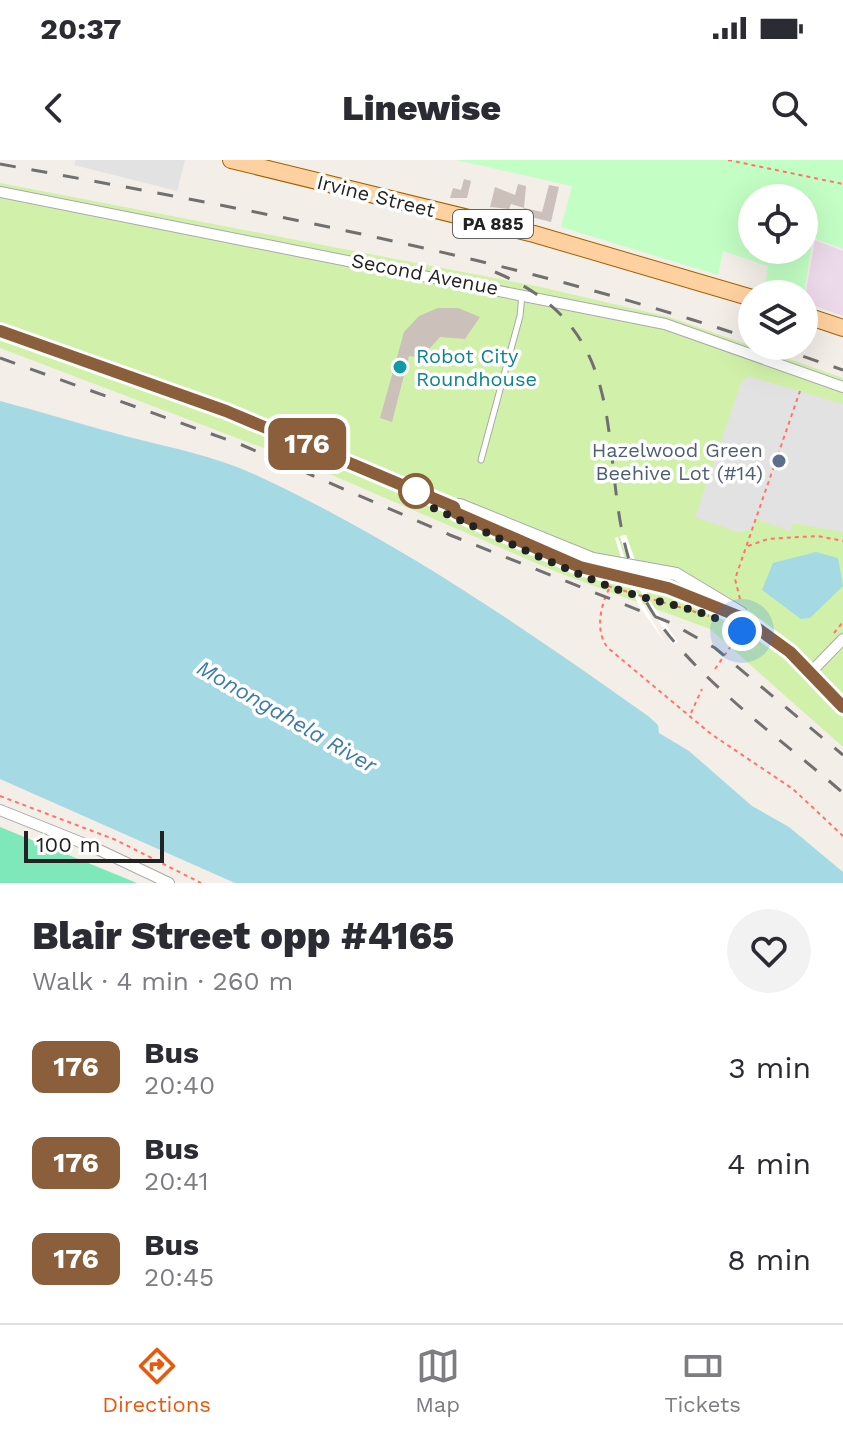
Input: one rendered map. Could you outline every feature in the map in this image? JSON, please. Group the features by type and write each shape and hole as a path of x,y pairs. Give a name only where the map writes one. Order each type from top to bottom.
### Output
{"main road":[{"name":"Irvine Street","path":"231,160 534,234 738,294"},
{"path":"818,320 843,328"}],"street":[{"name":"Second Avenue","path":"0,192 522,293 665,324 843,387"},
{"path":"0,331 226,411 454,507 460,505 593,559 676,574 716,596 742,621 811,672 843,707"},
{"path":"454,507 456,513 610,581 681,592 742,621"},
{"path":"811,672 843,639"},
{"path":"0,810 95,848 169,883"}],"lane":[{"path":"481,460 520,316 522,293"}],"path":[{"path":"728,160 843,184"},
{"path":"751,637 742,621 735,579 800,391"},
{"path":"747,545 768,539 817,536 843,541"},
{"path":"596,581 610,581 714,617"},
{"path":"610,581 602,610 600,638 711,734 793,789 843,836"},
{"path":"715,669 742,621"},
{"path":"690,715 702,689"},
{"path":"0,796 116,840 201,883"}],"shaded area":[{"path":"76,160 185,160 177,191 74,165"},
{"path":"818,241 843,251 843,316 818,307 818,280 808,280 811,264 818,264"},
{"name":"Hazelwood Green Beehive Lot (#14)","path":"748,376 843,404 843,532 793,523 790,531 756,519 752,529 738,532 695,517 741,383"}],"green space":[{"path":"456,160 843,160 843,249 818,240 818,184 738,184 738,256 723,251 718,275 561,227 572,186"},
{"path":"0,183 541,287 669,317 738,341 738,360 792,360 843,378 843,747 710,629 559,573 311,466 0,348"},
{"path":"762,264 809,264 806,280 766,280 768,266"},
{"path":"0,827 137,883 0,883"}],"water":[{"name":"Monongahela River","path":"0,401 193,453 256,475 409,556 554,650 648,716 658,725 659,733 689,751 752,806 789,827 843,872 843,883 235,883 0,779"},
{"path":"816,552 838,558 843,586 810,618 801,619 762,590 773,563"}],"pier":[{"path":"626,535 650,601 678,642 673,645 635,582 620,536"},
{"path":"618,537 635,589 664,641 639,606 626,575 615,538"}],"building":[{"path":"464,179 471,181 467,198 450,198 453,188 461,190"},
{"path":"518,184 526,186 524,208 511,204 509,209 490,207 495,187 515,195"},
{"path":"549,185 559,187 551,222 523,215 524,208 542,212"},
{"name":"Robot City Roundhouse","path":"438,308 458,308 480,317 465,339 440,337 421,358 409,356 392,422 380,418 404,332 419,316"}],"railway":[{"path":"0,164 379,238 567,284 738,335"},
{"path":"495,272 545,301 578,335 597,375 607,418 618,511 628,558 647,603 664,629 737,704 843,793"},
{"path":"0,358 242,445 450,535 671,623 715,648 843,755"},
{"path":"814,360 843,370"}],"bus line":[{"name":"176","path":"0,331 279,432 454,507 456,513 580,567 694,596 737,618 743,618 790,652 843,707"}],"place":[{"name":"Robot City Roundhouse","path":"400,367"},
{"name":"Hazelwood Green Beehive Lot (#14)","path":"779,461"}],"route":[{"path":"416,491 416,500 582,575 614,588 714,617 742,631"}]}
